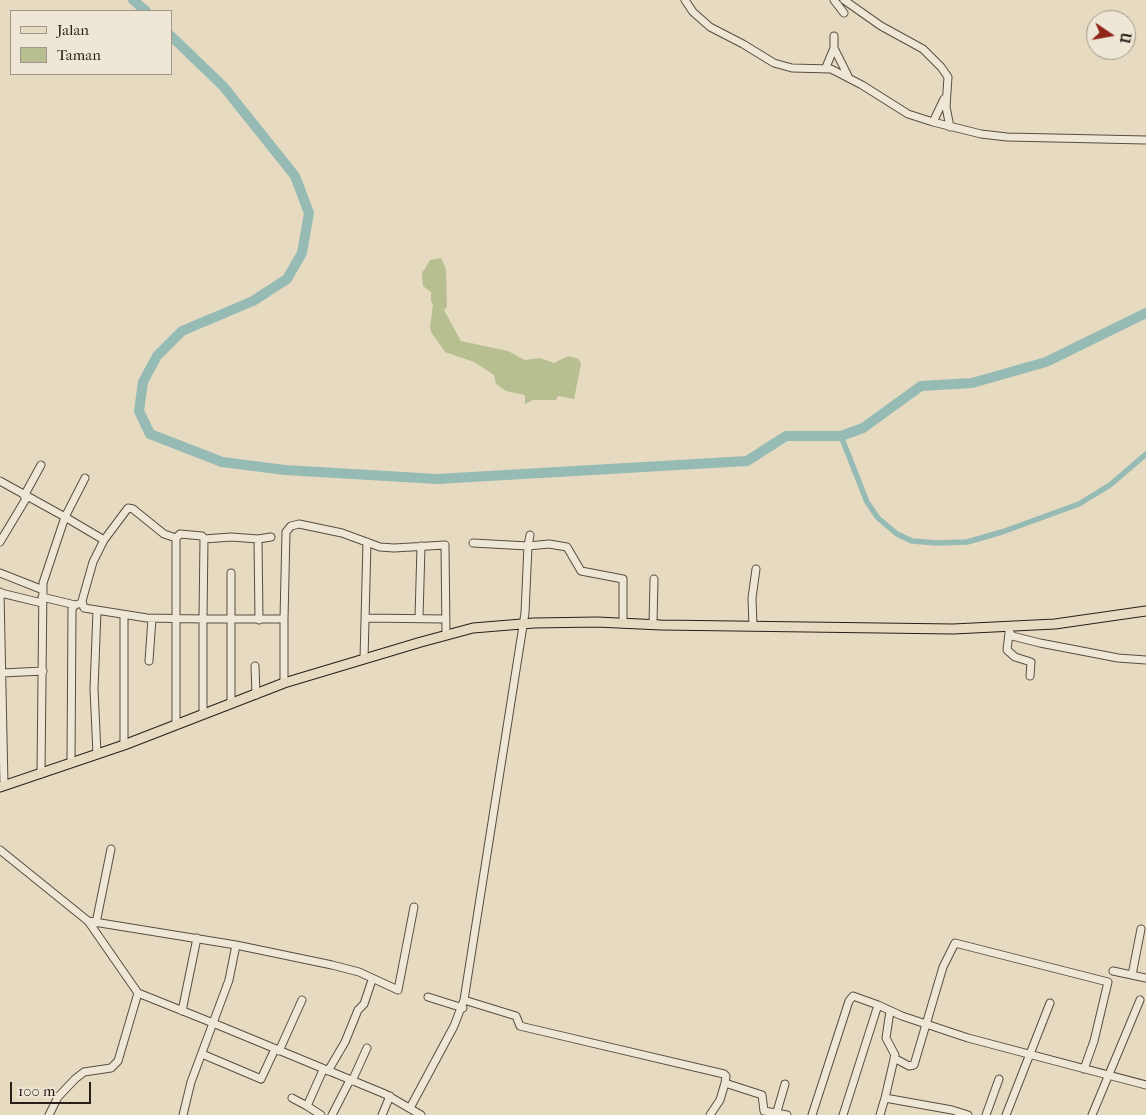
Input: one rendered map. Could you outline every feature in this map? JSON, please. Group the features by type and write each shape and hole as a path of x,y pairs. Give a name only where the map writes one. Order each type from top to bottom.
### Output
{"main road":[{"path":"2,786 124,745 284,683 446,634 473,628 523,624 622,624 1008,630 1146,611"}],"street":[{"path":"685,0 693,12 710,27 743,44 774,64 792,68 826,67 850,78 908,114 950,127 981,134 1007,137 1146,140"},
{"path":"834,0 844,12"},
{"path":"844,0 881,26 923,49 948,77 945,97 934,122"},
{"path":"826,67 834,48 834,36"},
{"path":"834,48 850,78"},
{"path":"945,97 950,127"},
{"path":"0,542 26,497 41,466"},
{"path":"41,774 43,597 48,563 65,517 85,478"},
{"path":"0,481 104,540"},
{"path":"71,763 72,609 78,604 93,562 104,540 128,508 134,509 164,534 176,538"},
{"path":"284,683 286,532 288,528 299,524 356,536 372,546 394,548 443,544 446,546 446,634"},
{"path":"176,725 178,619 176,538 180,534 202,536 204,539 231,537 258,539 271,536"},
{"path":"410,1108 463,1008 523,624 530,535"},
{"path":"203,715 204,539"},
{"path":"258,539 260,620"},
{"path":"364,659 367,542"},
{"path":"474,543 528,546 549,544 567,547 581,571 621,577 624,581 622,624"},
{"path":"419,618 421,546"},
{"path":"753,626 752,598 756,569"},
{"path":"0,573 43,597"},
{"path":"231,573 231,704"},
{"path":"653,625 654,579"},
{"path":"2,786 0,592 43,597 78,604 86,609 124,616 231,620 284,619"},
{"path":"97,611 94,688 97,754"},
{"path":"124,616 124,745"},
{"path":"149,661 152,618"},
{"path":"365,618 445,619"},
{"path":"1008,630 1018,637 1060,647 1146,660"},
{"path":"1008,630 1007,650 1015,657 1031,662 1030,676"},
{"path":"256,666 256,694"},
{"path":"2,674 42,670"},
{"path":"96,923 111,849"},
{"path":"0,850 88,921 138,993 390,1096 420,1115"},
{"path":"88,921 236,944 332,965 359,972 372,980 396,990 399,989 414,907"},
{"path":"1132,975 1141,929"},
{"path":"182,1011 197,938"},
{"path":"894,1058 909,1066 914,1065 943,967 955,943 997,955 1102,979 1108,984 1094,1041 1084,1069"},
{"path":"183,1115 186,1098 229,980 236,944"},
{"path":"1113,971 1146,978"},
{"path":"307,1106 326,1071 345,1042 358,1010 364,1004 372,980"},
{"path":"49,1115 62,1093 75,1079 84,1072 111,1068 118,1061 138,993"},
{"path":"428,996 463,1008"},
{"path":"812,1115 848,1001 853,996 925,1024 968,1038 1146,1086"},
{"path":"202,1054 261,1079 302,1000"},
{"path":"464,1000 516,1016 520,1026 724,1074 727,1084 720,1100 710,1115"},
{"path":"1092,1115 1140,1000"},
{"path":"1006,1115 1050,1003"},
{"path":"843,1115 878,1005"},
{"path":"880,1115 894,1058 894,1052 886,1038 890,1011"},
{"path":"332,1115 368,1048"},
{"path":"986,1115 999,1079"},
{"path":"727,1084 762,1095 763,1110 787,1115"},
{"path":"777,1113 785,1084"},
{"path":"382,1115 390,1096"},
{"path":"292,1098 321,1115"},
{"path":"885,1098 952,1110 968,1115"}],"green space":[{"path":"441,258 446,269 447,307 444,310 461,341 508,351 525,360 540,358 554,363 568,356 579,359 581,364 574,399 558,396 556,400 533,400 525,404 525,395 506,391 496,384 494,375 474,362 445,352 431,332 433,304 431,292 423,286 422,273 430,260"}],"waterway":[{"path":"133,0 145,10"},
{"path":"172,37 223,86 295,176 309,213 302,253 287,279 253,301 182,331 157,356 143,382 139,411 150,434 222,462 285,470 437,479 747,461 786,436 841,436 863,428 921,386 972,383 1046,362 1146,313"},
{"path":"841,436 867,502 878,518 897,534 912,541 937,543 967,542 1002,532 1079,504 1110,485 1146,454"}]}
